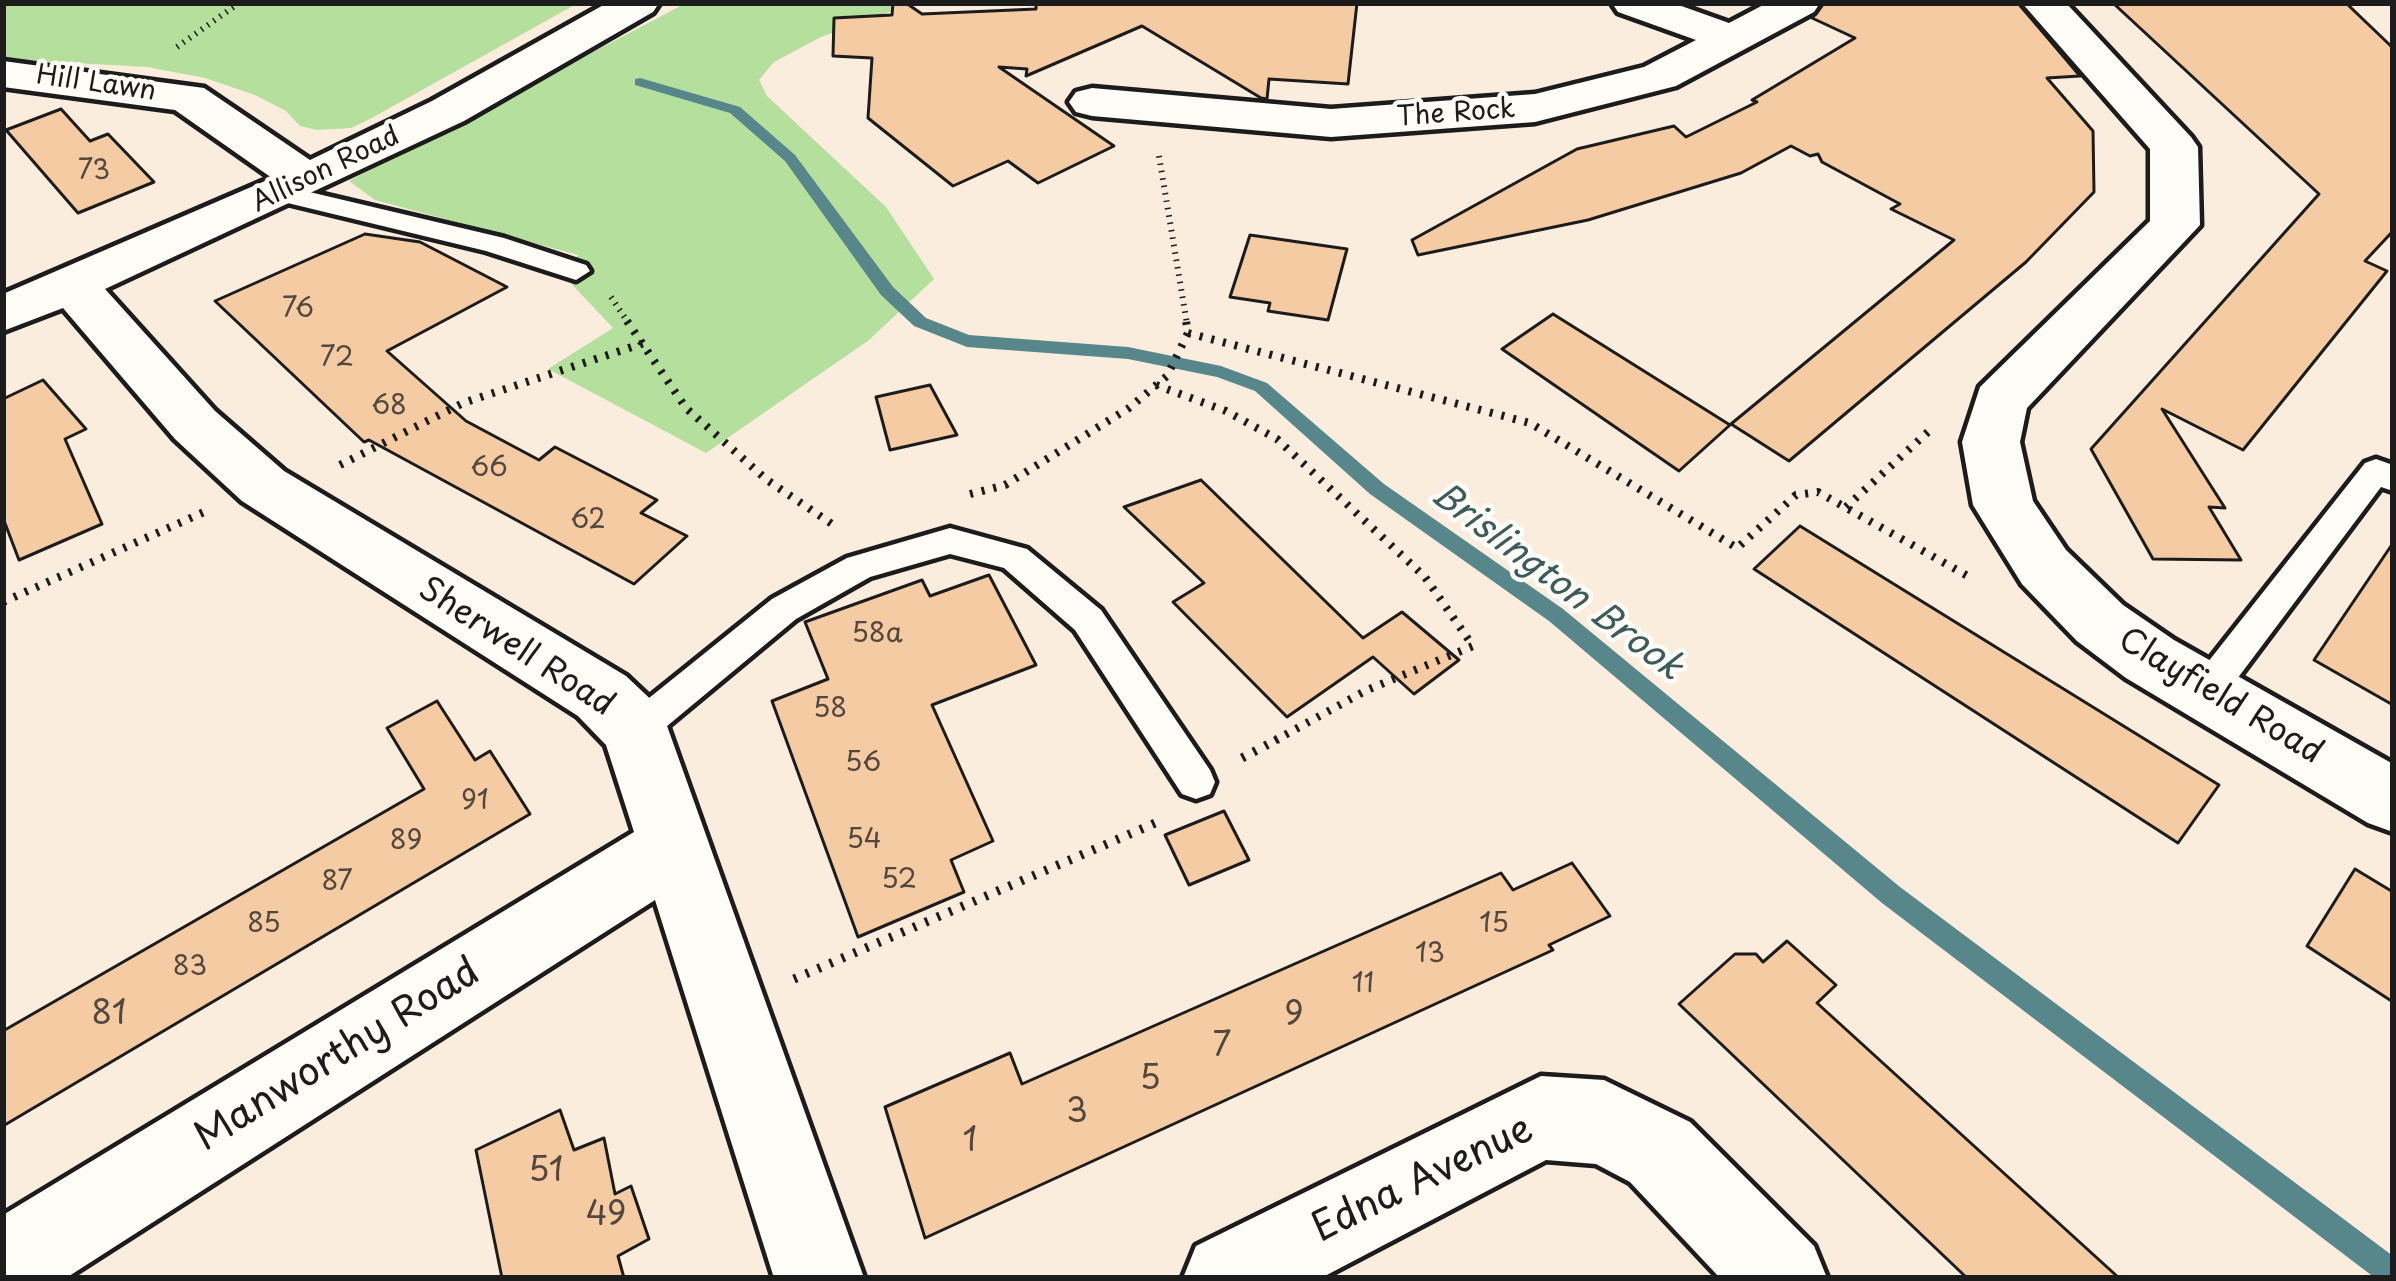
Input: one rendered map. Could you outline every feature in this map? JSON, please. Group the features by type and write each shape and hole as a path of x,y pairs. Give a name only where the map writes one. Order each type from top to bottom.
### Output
{"street":[{"name":"Allison Road","path":"3,314 294,186 448,111 638,3"},
{"path":"1634,3 1730,38"},
{"name":"The Rock","path":"1092,102 1331,123 1535,108 1660,77 1799,3"},
{"path":"2000,401 2175,225 2174,147 2043,3"},
{"name":"Hill Lawn","path":"3,74 188,98 294,186"},
{"name":"Sherwell Road","path":"70,284 195,425 272,492 602,696 636,730 819,1278"},
{"name":"Clayfield Road","path":"2000,401 1991,442 2003,505 2044,567 2100,623 2206,692 2393,801"},
{"name":"Manworthy Road","path":"3,1266 674,847"},
{"name":"Edna Avenue","path":"1228,1278 1541,1118 1604,1123 1660,1152 1782,1278"}],"lane":[{"path":"294,186 576,271"},
{"path":"2206,692 2376,470 2393,479"},
{"path":"636,730 784,609 859,567 950,542 1016,558 1088,620 1196,782"}],"path":[{"path":"963,496 1005,485 1129,409 1167,376 1186,335 1157,142 1170,109"},
{"path":"1186,335 1530,423 1737,548 1796,495 1818,492 1982,584"},
{"path":"3,602 272,492 463,403 644,343 686,408 767,480 839,528"},
{"path":"728,1007 1191,807 1196,782 1366,691 1473,646 1425,578 1276,439 1226,410 1156,385"},
{"path":"1846,507 1974,389 2000,401"}],"green space":[{"path":"3,3 578,3 370,119 351,128 317,130 300,126 286,111 255,95 205,78 147,67 3,59"},
{"path":"686,3 913,3 821,37 774,62 759,80 767,96 886,207 934,279 869,340 706,453 548,369 613,328 563,275 578,255 375,200 349,181"}],"building":[{"path":"893,3 906,3 922,14 1036,9 1036,3 1357,3 1348,84 1269,79 1267,99 1142,26 1026,76 1027,69 999,67 1114,146 1038,183 1008,161 953,186 868,118 872,58 833,56 834,18 892,15"},
{"path":"1824,3 2018,3 2080,76 2047,78 2093,131 2094,192 2026,262 1789,461 1731,424 1954,240 1891,209 1900,204 1822,162 1818,154 1810,156 1791,146 1741,173 1588,220 1418,255 1412,240 1577,149 1674,126 1686,137 1757,102 1752,100 1855,38 1812,18"},
{"path":"2113,3 2346,3 2393,48 2393,231 2365,261 2387,271 2243,450 2162,409 2225,508 2209,507 2241,560 2153,559 2091,449 2319,194"},
{"path":"61,109 90,141 108,134 154,182 78,213 6,130"},
{"path":"365,234 420,242 507,287 387,351 466,421 539,460 555,447 657,500 641,513 687,536 634,584 369,440 364,442 215,301"},
{"path":"1250,235 1347,249 1328,320 1268,311 1270,303 1230,297"},
{"path":"1553,314 1730,425 1679,471 1502,349"},
{"path":"43,380 86,429 65,439 102,524 19,560 3,518 3,399"},
{"path":"930,385 957,435 890,450 876,397"},
{"path":"1201,480 1363,638 1402,612 1459,660 1414,694 1373,657 1287,717 1173,602 1204,583 1124,507"},
{"path":"1800,526 2219,785 2178,843 1754,569"},
{"path":"2393,543 2393,705 2314,660"},
{"path":"989,575 1036,665 932,705 993,841 951,860 964,892 858,937 772,701 828,679 805,622 922,580 930,596"},
{"path":"437,701 475,760 490,751 530,814 3,1126 3,1031 424,789 387,728"},
{"path":"1224,811 1249,860 1189,885 1165,835"},
{"path":"1572,863 1610,916 1549,945 1553,950 925,1238 885,1107 1010,1053 1022,1084 1501,873 1513,890"},
{"path":"2355,869 2393,892 2393,1002 2307,946"},
{"path":"1787,941 1836,985 1817,1003 2119,1278 1967,1278 1679,1004 1735,954 1756,954 1763,962"},
{"path":"560,1110 574,1150 604,1138 615,1194 631,1186 649,1239 618,1256 624,1278 502,1278 476,1150"}],"waterway":[{"name":"Brislington Brook","path":"640,82 735,110 790,158 887,291 920,322 967,341 1128,353 1221,372 1261,387 1377,489 1556,615 1891,895 2393,1274"}]}
